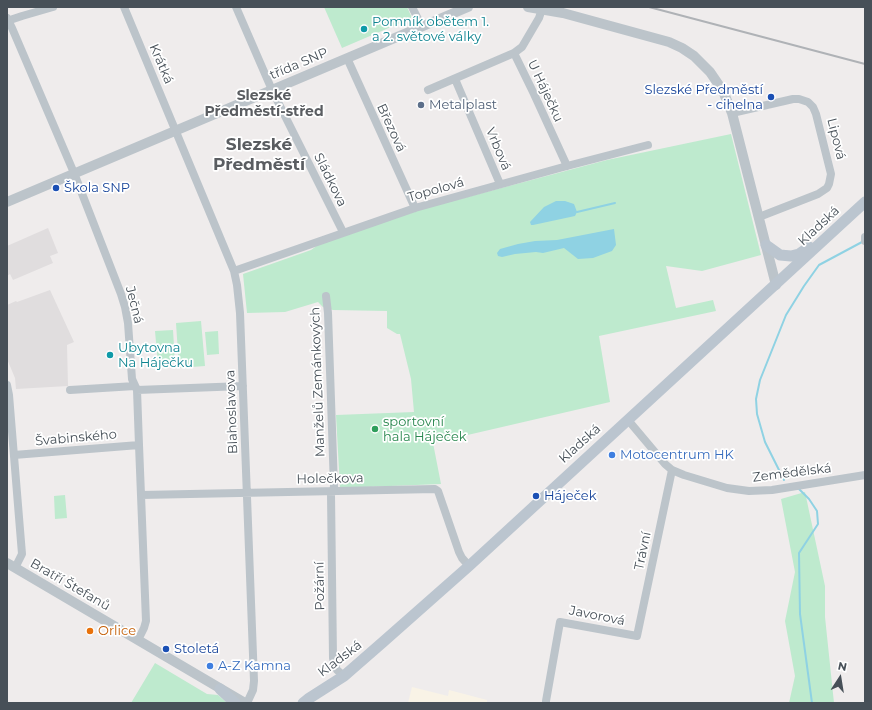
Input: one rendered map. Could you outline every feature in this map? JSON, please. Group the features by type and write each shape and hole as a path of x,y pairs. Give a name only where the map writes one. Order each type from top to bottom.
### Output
{"main road":[{"name":"Kladská","path":"297,703 305,701 357,666 469,566 865,202"},
{"path":"766,245 780,255 794,256 833,232"},
{"path":"220,689 235,703"}],"street":[{"path":"22,16 30,7"},
{"path":"7,20 53,7"},
{"name":"Krátká","path":"124,7 176,131"},
{"name":"Sládkova","path":"236,7 272,90 343,232"},
{"path":"412,7 422,27"},
{"name":"třída SNP","path":"7,202 468,7"},
{"path":"528,7 563,13 669,42 682,48 699,60 710,72 723,91 732,113 776,285"},
{"name":"U Háječku","path":"542,9 539,18 522,47 514,53 567,166"},
{"name":"Ječná","path":"7,20 12,28 74,173 125,307 128,323 132,379 136,388 146,621 138,640"},
{"path":"428,90 514,53"},
{"name":"Březová","path":"347,58 415,208"},
{"name":"Vrbová","path":"455,79 500,184"},
{"name":"Lipová","path":"732,113 793,99 799,99 808,102 813,107 816,114 831,174 829,184 818,194 759,217"},
{"name":"Blahoslavova","path":"176,131 234,271 239,298 254,681 253,690 246,703"},
{"name":"Topolová","path":"234,271 415,208 648,145"},
{"name":"Manželů Zemánkových","path":"326,296 328,313 334,487 332,491"},
{"path":"7,385 22,554 10,566"},
{"path":"70,390 243,386"},
{"name":"Zemědělská","path":"628,420 665,464 672,470 727,488 749,491 772,490 865,475"},
{"name":"Švabinského","path":"14,455 139,445"},
{"name":"Trávní","path":"637,636 672,470"},
{"name":"Holečkova","path":"141,495 435,489 438,491 459,552 469,566"},
{"name":"Požární","path":"332,491 333,658 338,670 344,676"},
{"name":"Bratří Štefanů","path":"10,566 246,703"},
{"name":"Javorová","path":"546,701 560,622 637,636"}],"shaded area":[{"path":"48,228 58,253 50,256 53,263 13,280 10,274 7,276 7,246"},
{"path":"50,290 74,342 67,345 68,386 16,389 15,378 7,359 7,305"},
{"path":"412,687 448,696 449,690 487,700 487,703 408,703"}],"green space":[{"path":"324,7 407,7 412,18 342,48"},
{"path":"731,134 761,255 702,271 666,266 676,308 713,300 716,311 599,336 610,402 433,443 441,484 340,488 336,415 414,412 411,379 400,334 397,334 387,328 387,311 333,310 323,307 318,302 285,312 247,313 243,274 311,250 318,245 422,209 607,160"},
{"path":"201,321 205,366 179,368 176,323"},
{"path":"173,330 175,363 158,364 155,331"},
{"path":"218,331 219,354 207,355 205,332"},
{"path":"805,492 825,586 825,617 834,703 789,703 795,676 785,621 795,572 781,499"},
{"path":"65,495 67,518 55,519 54,496"},
{"path":"155,663 207,694 218,695 227,703 131,703"}],"water":[{"path":"556,201 565,201 574,204 577,212 575,216 531,225 530,222 544,207"},
{"path":"614,229 616,245 612,251 593,258 578,259 564,248 543,253 536,252 515,254 502,257 498,256 497,253 500,249 518,244 535,241 557,240"}],"waterway":[{"path":"577,212 615,203"},
{"path":"784,480 765,442 757,414 756,399 760,380 786,315 819,265 862,242"},
{"path":"799,489 809,499 817,511 818,524 799,553 800,614 812,703"}],"railway":[{"path":"649,7 865,64"}],"place":[{"name":"Pomník obětem 1. a 2. světové války","path":"364,29"},
{"name":"Slezské Předměstí - cihelna","path":"771,97"},
{"name":"Metalplast","path":"421,105"},
{"name":"Škola SNP","path":"56,188"},
{"name":"Ubytovna Na Háječku","path":"110,355"},
{"name":"sportovní hala Háječek","path":"375,429"},
{"name":"Motocentrum HK","path":"612,455"},
{"name":"Háječek","path":"536,496"},
{"name":"Orlice","path":"90,631"},
{"name":"Stoletá","path":"166,649"},
{"name":"A-Z Kamna","path":"210,666"}],"district":[{"name":"Slezské Předměstí-střed","path":"264,104"},
{"name":"Slezské Předměstí","path":"259,155"}]}
